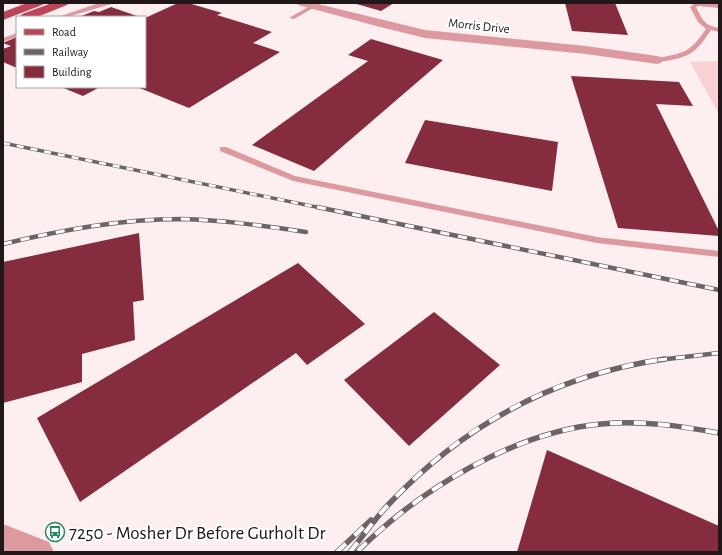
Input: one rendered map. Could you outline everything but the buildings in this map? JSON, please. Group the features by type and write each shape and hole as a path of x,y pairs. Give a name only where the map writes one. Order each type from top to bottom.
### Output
{"main road":[{"path":"3,16 38,3"},
{"path":"29,16 63,3"},
{"path":"3,26 16,20"}],"street":[{"name":"Morris Drive","path":"311,4 384,26 425,34 586,50 657,60"},
{"path":"3,538 39,552"}],"lane":[{"path":"64,16 99,5 112,3"},
{"path":"292,18 311,4"},
{"path":"719,6 697,4 693,7 703,25 709,29 719,30"},
{"path":"657,60 689,54 696,49 709,29"},
{"path":"3,40 16,35"},
{"path":"223,149 293,178 597,240 719,254"}],"shaded area":[{"path":"719,61 719,114 690,62"}],"railway":[{"path":"3,143 321,208"},
{"path":"317,207 719,290"},
{"path":"3,244 92,226 136,221 181,219 212,221 306,232"},
{"path":"663,359 719,353"},
{"path":"350,552 373,522 417,476 448,450 480,427 549,391 586,377 663,359"},
{"path":"658,360 663,359"},
{"path":"358,551 382,528 439,486 502,452 535,439 568,429 616,423 660,424 719,433"},
{"path":"337,552 371,520"}],"place":[{"name":"7250 - Mosher Dr Before Gurholt Dr","path":"55,532"}]}
